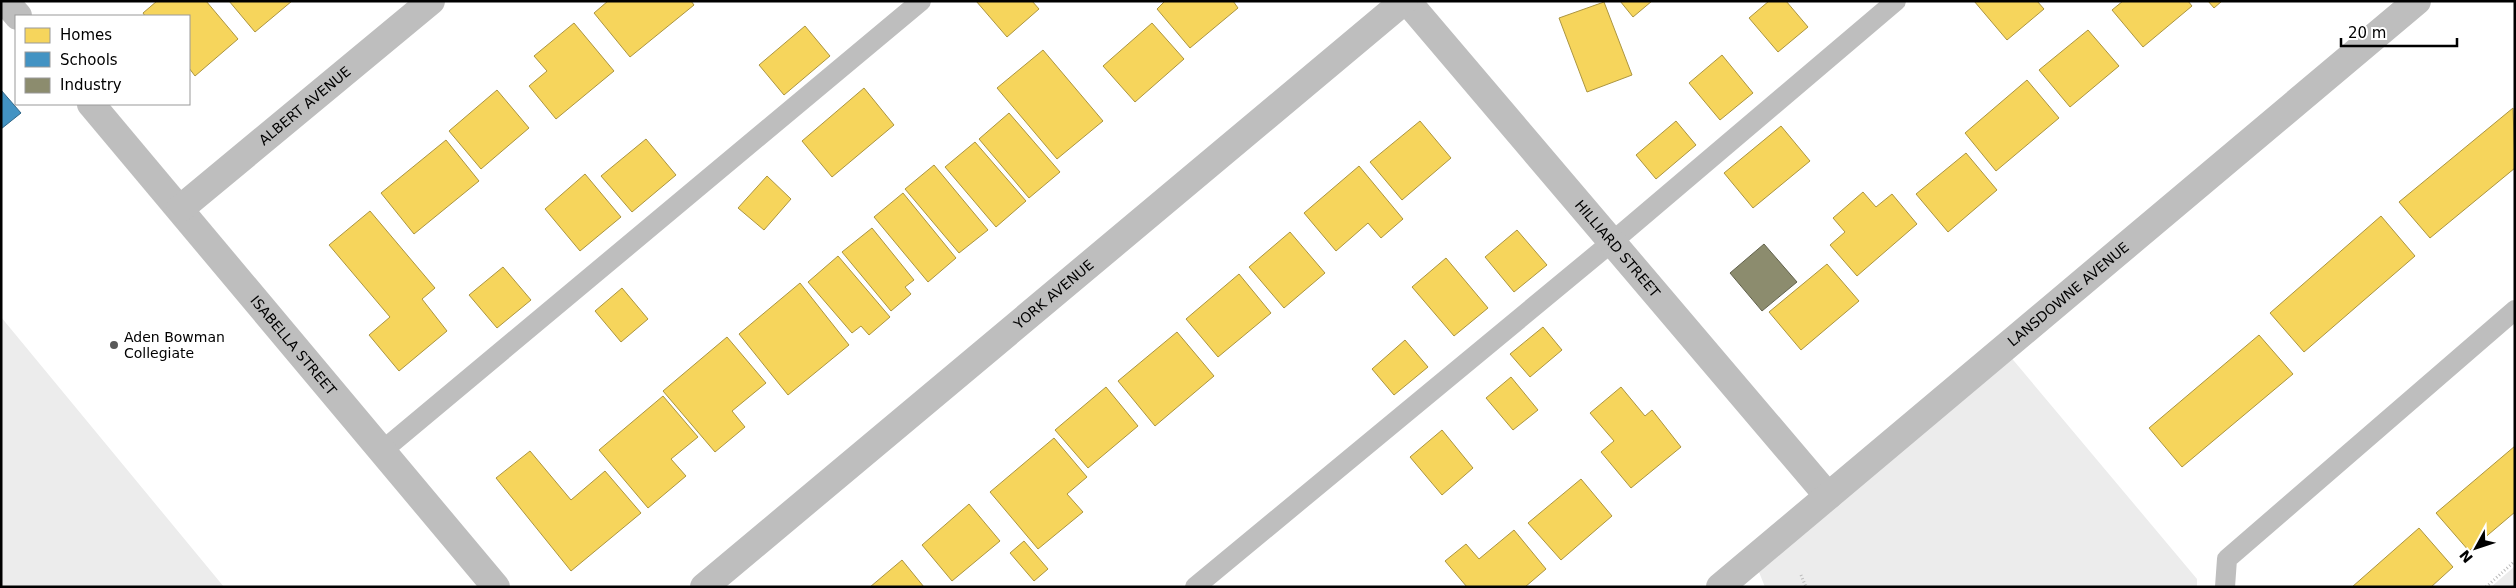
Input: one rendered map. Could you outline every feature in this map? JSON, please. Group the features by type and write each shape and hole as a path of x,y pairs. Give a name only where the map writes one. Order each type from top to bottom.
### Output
{"street":[{"path":"5,1 17,15"},
{"name":"ALBERT AVENUE","path":"180,209 431,1"},
{"name":"HILLIARD STREET","path":"1406,1 1828,496"},
{"name":"YORK AVENUE","path":"704,587 1406,1"},
{"name":"LANSDOWNE AVENUE","path":"1720,587 2417,1"},
{"name":"ISABELLA STREET","path":"92,105 496,587"}],"lane":[{"path":"382,450 921,1"},
{"path":"1195,587 1612,242 1896,1"},
{"path":"2224,587 2227,559 2515,310"}],"path":[{"path":"2486,587 2515,561"},
{"path":"1801,575 1806,587"}],"shaded area":[{"path":"1,317 224,587 1,587"},
{"path":"2009,355 2197,579 2197,587 1765,587 1757,567"},
{"path":"2515,566 2515,587 2491,587"}],"building: Homes":[{"path":"157,1 206,1 238,39 195,76 190,69 190,15 144,15 143,13"},
{"path":"229,1 292,1 255,32"},
{"path":"608,1 691,1 694,5 630,57 594,13"},
{"path":"976,1 1032,1 1039,9 1007,37"},
{"path":"1165,1 1233,1 1238,8 1190,48 1157,9"},
{"path":"1620,1 1652,1 1633,17"},
{"path":"1769,1 1786,1 1808,27 1778,52 1749,18"},
{"path":"1974,1 2037,1 2044,9 2007,40"},
{"path":"2123,1 2188,1 2192,6 2143,47 2112,10"},
{"path":"2208,1 2222,1 2214,8"},
{"path":"1604,2 1632,75 1587,92 1559,18"},
{"path":"574,23 614,71 556,119 529,86 547,71 534,56"},
{"path":"1152,23 1184,59 1135,102 1103,66"},
{"path":"805,26 830,56 784,95 759,65"},
{"path":"2088,30 2119,66 2070,107 2039,70"},
{"path":"1043,50 1103,121 1057,159 997,88"},
{"path":"1722,55 1753,93 1720,120 1689,83"},
{"path":"2027,80 2059,118 1996,171 1965,133"},
{"path":"864,88 894,125 832,177 802,141"},
{"path":"497,90 529,128 481,169 449,131"},
{"path":"2513,108 2515,168 2430,238 2399,202"},
{"path":"1009,113 1060,172 1029,198 979,139"},
{"path":"1420,121 1451,158 1402,200 1370,162"},
{"path":"1676,121 1696,145 1656,179 1636,155"},
{"path":"1781,126 1810,161 1753,208 1724,173"},
{"path":"646,139 676,175 632,212 601,176"},
{"path":"446,140 479,181 414,234 381,193"},
{"path":"975,142 1026,201 996,227 945,167"},
{"path":"1966,153 1997,190 1948,232 1916,194"},
{"path":"934,165 988,230 959,253 905,189"},
{"path":"1359,166 1403,219 1381,238 1368,223 1336,251 1304,213"},
{"path":"585,174 621,217 580,251 545,209"},
{"path":"767,176 791,199 764,230 738,208"},
{"path":"1863,192 1876,207 1892,194 1917,224 1857,276 1830,245 1845,232 1833,218"},
{"path":"903,193 956,258 928,282 874,217"},
{"path":"370,211 435,288 422,299 447,331 399,371 369,335 390,317 329,245"},
{"path":"2381,216 2415,256 2304,352 2270,313"},
{"path":"872,228 914,280 905,287 911,294 891,311 842,252"},
{"path":"1517,230 1547,265 1514,292 1485,257"},
{"path":"1290,232 1325,273 1284,308 1249,267"},
{"path":"838,256 890,317 869,335 861,326 852,333 808,282"},
{"path":"1446,258 1488,308 1454,336 1412,287"},
{"path":"1827,264 1859,301 1801,350 1769,312"},
{"path":"503,267 531,300 497,328 469,295"},
{"path":"1239,274 1271,313 1218,357 1186,319"},
{"path":"800,283 849,345 788,395 739,334"},
{"path":"622,288 648,319 621,342 595,311"},
{"path":"1543,327 1562,350 1530,377 1510,354"},
{"path":"1177,332 1214,376 1155,426 1118,381"},
{"path":"2259,335 2293,374 2182,467 2149,428"},
{"path":"727,337 766,383 732,411 745,427 715,452 663,391"},
{"path":"1405,340 1428,367 1394,395 1372,369"},
{"path":"1511,377 1538,410 1513,430 1486,398"},
{"path":"1106,387 1138,426 1088,468 1055,430"},
{"path":"1621,387 1645,416 1652,410 1681,447 1631,488 1601,452 1614,441 1590,413"},
{"path":"663,396 698,437 671,459 686,476 648,508 599,450"},
{"path":"1442,430 1473,468 1442,495 1410,457"},
{"path":"1054,438 1087,477 1067,494 1083,512 1038,549 990,492"},
{"path":"2515,446 2515,512 2469,551 2436,513"},
{"path":"530,451 571,500 605,471 641,513 571,571 496,478"},
{"path":"1581,479 1612,516 1561,560 1528,523"},
{"path":"969,504 1000,541 952,581 922,545"},
{"path":"2419,528 2453,567 2431,587 2352,587"},
{"path":"1514,530 1546,569 1525,587 1467,587 1445,561 1466,544 1479,559"},
{"path":"1024,541 1048,569 1034,581 1010,553"},
{"path":"902,560 924,587 870,587"}],"building: Schools":[{"path":"1,90 21,113 1,129"}],"building: Industry":[{"path":"1764,244 1797,282 1762,311 1730,273"}],"place":[{"name":"Aden Bowman Collegiate","path":"114,345"}]}
